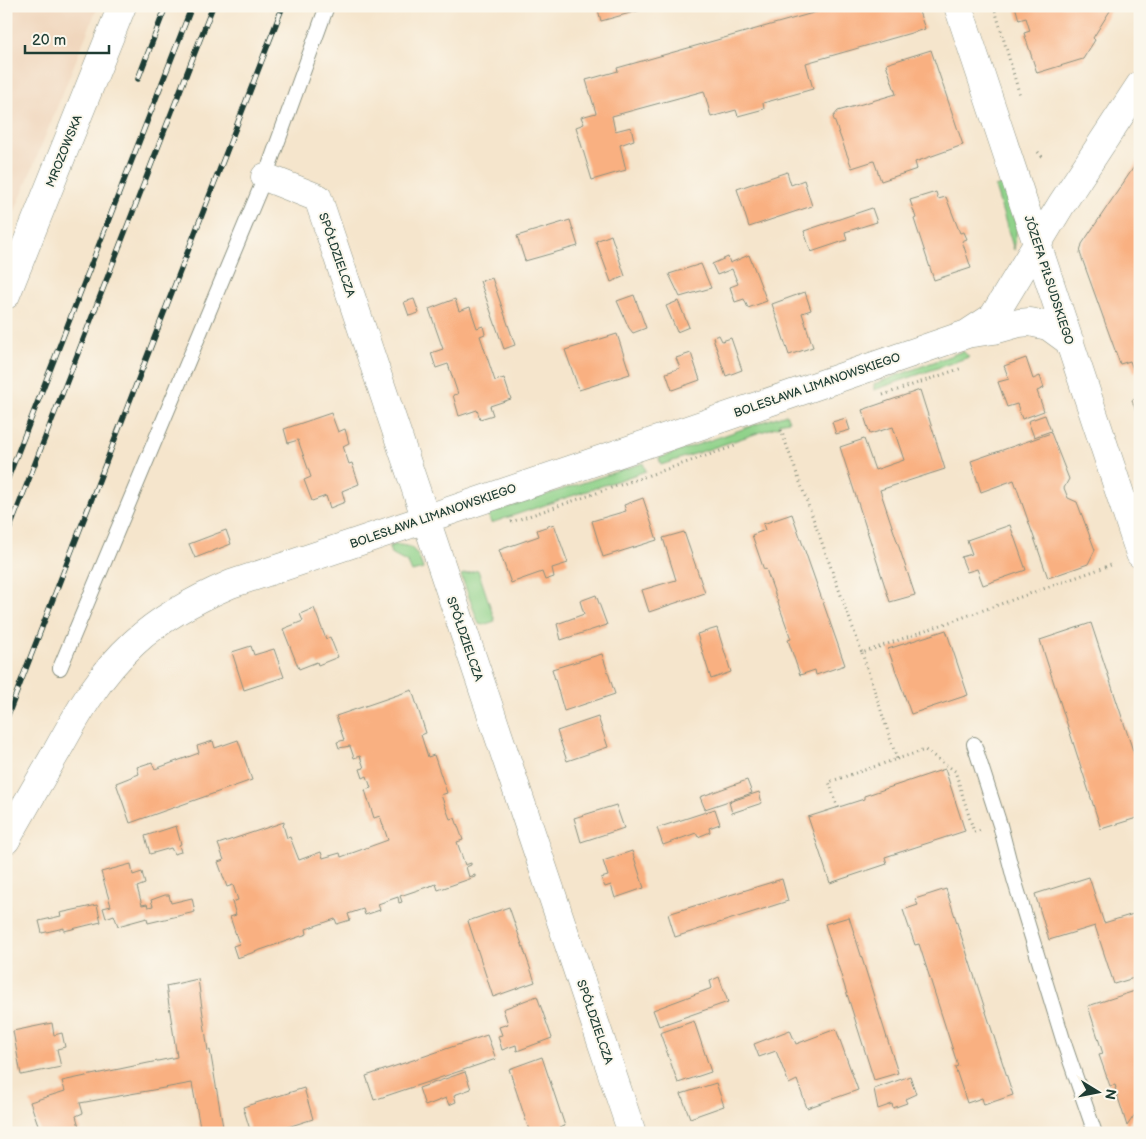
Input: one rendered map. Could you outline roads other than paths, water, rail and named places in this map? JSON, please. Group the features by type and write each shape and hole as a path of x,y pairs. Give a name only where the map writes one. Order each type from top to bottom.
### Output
{"street":[{"name":"MROZOWSKA","path":"6,296 122,6"},
{"name":"JÓZEFA PIŁSUDSKIEGO","path":"958,6 1140,554"},
{"name":"BOLESŁAWA LIMANOWSKIEGO","path":"967,334 993,317 1037,243 1140,85"},
{"name":"SPÓŁDZIELCZA","path":"265,177 318,198 424,519 632,1133"},
{"name":"BOLESŁAWA LIMANOWSKIEGO","path":"6,840 86,700 102,676 120,656 173,613 231,584 476,503 967,334 1030,322 1048,326 1070,342"}],"lane":[{"path":"60,668 265,177 327,6"},
{"path":"974,744 1000,825 1014,879 1059,1028 1095,1133"}],"railway":[{"path":"138,79 166,6"},
{"path":"6,483 192,6"},
{"path":"6,538 213,6"},
{"path":"6,720 283,6"}]}
